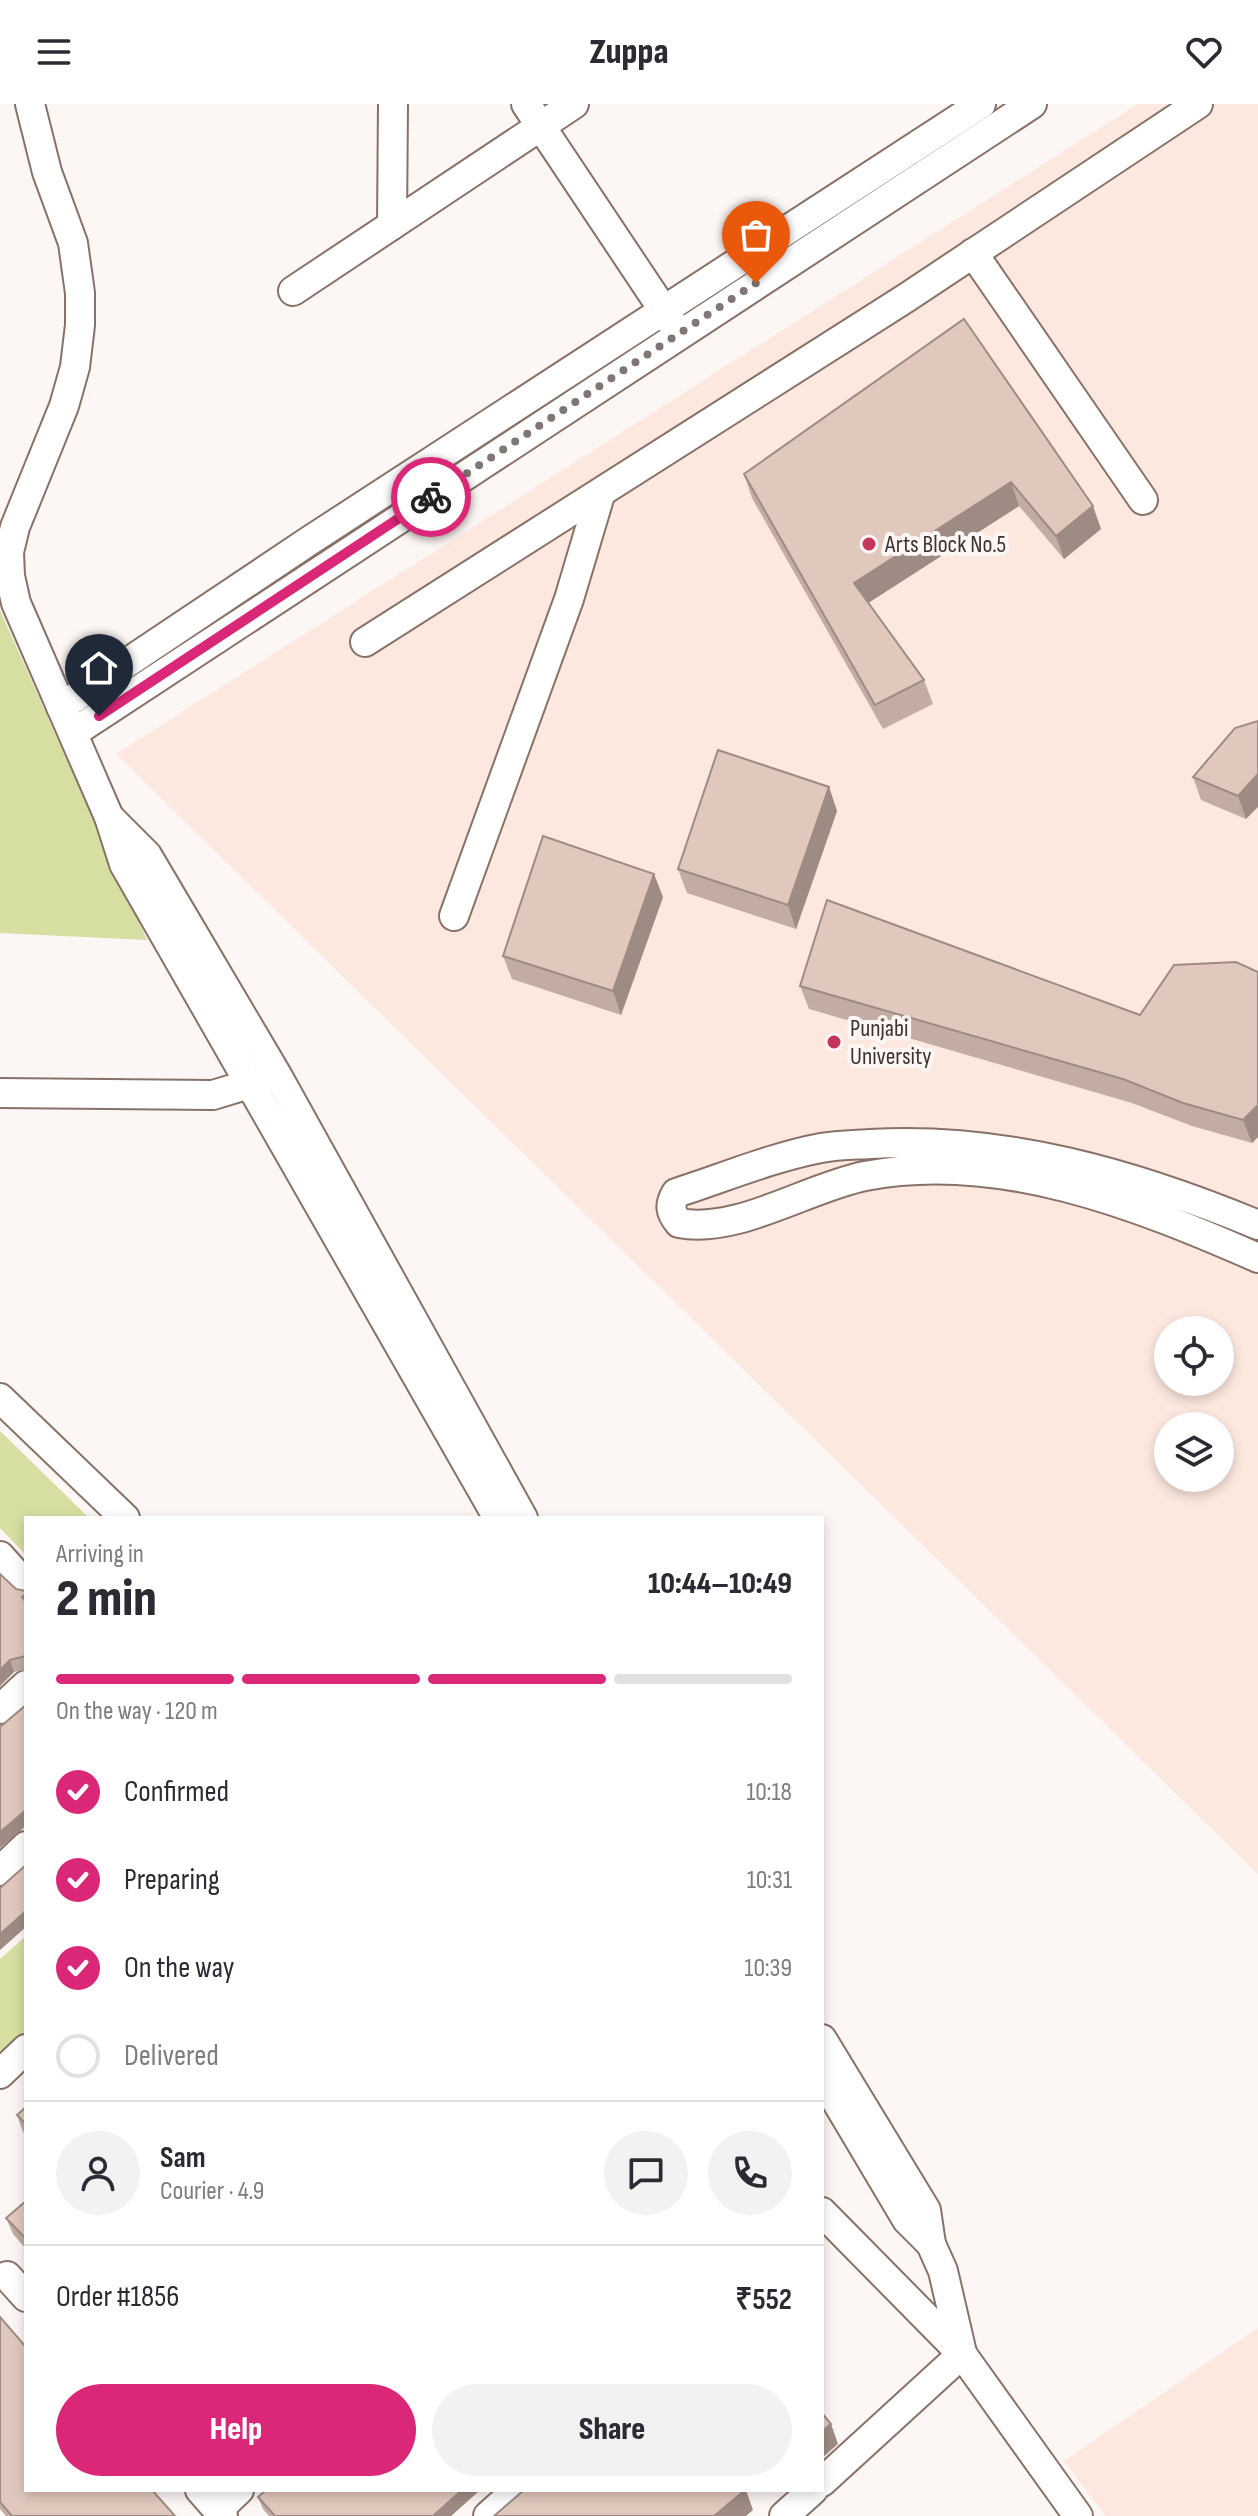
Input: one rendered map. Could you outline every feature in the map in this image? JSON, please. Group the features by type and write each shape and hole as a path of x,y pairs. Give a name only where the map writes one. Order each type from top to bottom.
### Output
{"street":[{"path":"30,104 47,172 73,243 80,293 80,325 75,367 64,406 15,527 9,552 16,603 109,817 124,864 264,1079 522,1516"},
{"path":"392,225 393,104"},
{"path":"293,291 392,225 533,115 574,104"},
{"path":"73,733 672,323 981,104"},
{"path":"61,707 309,541 1032,104"},
{"path":"365,642 600,495 1198,104"},
{"path":"533,115 672,323"},
{"path":"973,253 1143,500"},
{"path":"454,916 569,599 600,495"},
{"path":"0,1093 213,1095 264,1079"},
{"path":"264,1079 497,1516"},
{"path":"1258,1225 1182,1194 1089,1166 1016,1152 926,1142 821,1148 676,1193 671,1202 672,1214 679,1223 719,1225 835,1183 903,1170 952,1169 1017,1177 1140,1209 1258,1258"},
{"path":"0,1398 123,1516"},
{"path":"0,1556 24,1583"},
{"path":"0,1709 24,1687"},
{"path":"0,1871 24,1848"},
{"path":"0,2074 24,2051"},
{"path":"824,2057 907,2220 931,2244 943,2271 962,2354"},
{"path":"824,2214 962,2354 1078,2516"},
{"path":"2,2275 24,2295"},
{"path":"824,2480 962,2354"},
{"path":"214,2505 236,2492"},
{"path":"488,2516 515,2492"},
{"path":"784,2516 811,2492"}],"shaded area":[{"name":"Punjabi University","path":"1138,104 1258,104 1258,1874 116,754"},
{"path":"1258,2328 1258,2516 1106,2516 1064,2461"}],"green space":[{"path":"0,610 147,940 0,933"},
{"path":"0,1431 87,1516 24,1516 24,1553 0,1528"},
{"path":"24,1938 24,2036 0,2059 0,1959"}],"building":[{"name":"Arts Block No.5","path":"964,319 1093,506 1056,536 1011,482 854,583 924,680 875,705 744,474"},
{"path":"1258,721 1258,774 1238,796 1193,777 1235,728"},
{"path":"718,750 829,787 788,905 678,869"},
{"path":"543,836 654,874 613,991 503,956"},
{"path":"827,900 1140,1015 1174,965 1236,962 1258,972 1258,1105 1243,1120 1183,1103 1123,1079 800,986"},
{"path":"0,1574 16,1589 24,1591 24,1656 10,1660 0,1670"},
{"path":"24,1707 24,1812 0,1832 0,1727"},
{"path":"24,1867 24,1913 0,1934 0,1888"},
{"path":"24,2109 24,2122 17,2115"},
{"path":"24,2203 24,2237 6,2218"},
{"path":"0,2317 24,2345 24,2492 154,2492 175,2516 12,2516 0,2502"},
{"path":"824,2415 831,2424 824,2429"},
{"path":"264,2492 460,2492 433,2516 275,2516 258,2497"},
{"path":"522,2492 743,2492 714,2516 494,2516"}],"way so far":[{"path":"431,497 756,283"}],"place":[{"name":"Arts Block No.5","path":"869,544"},
{"name":"Punjabi University","path":"834,1042"}],"route":[{"path":"99,716 431,497"}]}
